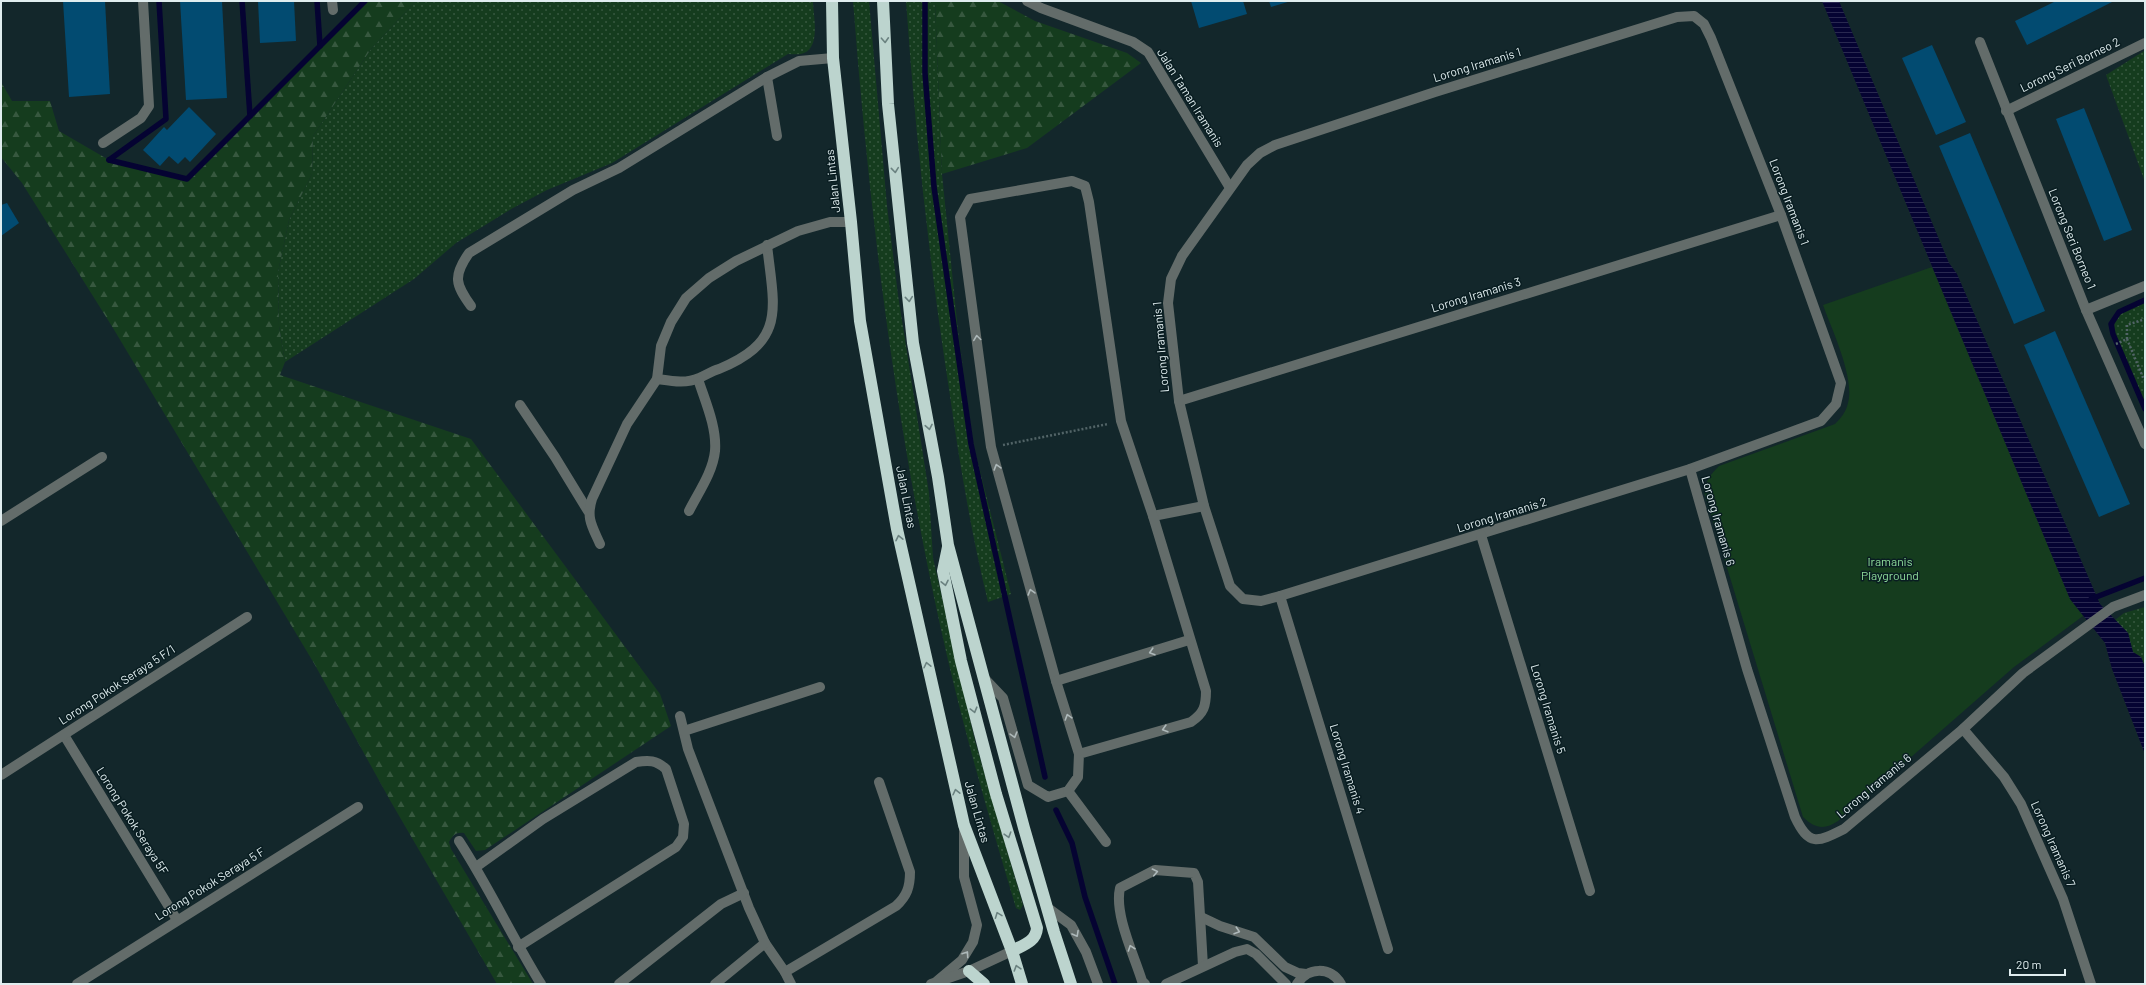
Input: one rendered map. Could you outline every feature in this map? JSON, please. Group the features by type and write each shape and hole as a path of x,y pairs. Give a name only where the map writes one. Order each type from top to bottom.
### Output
{"highway":[{"name":"Jalan Lintas","path":"832,1 833,58 860,321 878,424 922,645 964,825 1012,951 1022,984"},
{"path":"883,1 888,104 913,343 938,477 948,545 1024,828 1054,932 1071,984"},
{"path":"948,545 943,572 961,661 996,794 1037,928 1036,937 1032,941 1012,951"},
{"path":"969,972 984,984"}],"street":[{"path":"103,143 141,118 149,106 143,1"},
{"name":"Jalan Taman Iramanis","path":"1027,1 1041,8 1133,42 1148,52 1230,188"},
{"name":"Lorong Iramanis 1","path":"1204,506 1179,401 1168,303 1171,279 1182,256 1247,165 1260,153 1275,144 1435,92 1677,17 1694,16 1704,24 1711,38 1781,214 1841,383"},
{"name":"Lorong Seri Borneo 1","path":"1980,42 2006,111 2086,310 2145,444"},
{"name":"Lorong Seri Borneo 2","path":"2006,111 2145,43"},
{"path":"471,306 458,290 459,268 470,253 573,190 619,168 767,77 799,61 833,58"},
{"path":"767,77 777,136"},
{"path":"984,678 1003,698 1028,785 1048,798 1068,791 1078,777 1079,754 1056,681 991,447 960,217 970,199 1072,181 1085,186 1089,202 1121,421 1153,516 1189,640 1206,691 1206,705 1201,715 1191,722 1079,754"},
{"name":"Lorong Iramanis 3","path":"1179,401 1781,214"},
{"path":"588,511 627,424 657,380 661,346 671,322 686,298 709,278 729,265 798,230 830,222 851,222"},
{"path":"657,380 679,383 698,379 751,353 765,337 772,319 767,245"},
{"path":"2086,310 2145,286"},
{"path":"689,511 710,468 715,452 712,426 698,379"},
{"name":"Lorong Iramanis 2","path":"1204,506 1230,586 1243,599 1261,601 1481,535 1690,469 1821,421 1836,404 1841,383"},
{"path":"520,405 555,457 588,511 590,521 600,544"},
{"path":"1,521 102,457"},
{"name":"Lorong Iramanis 6","path":"1690,469 1751,684 1795,817 1801,830 1809,838 1818,840 1827,838 1844,829 1963,729 2023,673 2113,607 2145,596"},
{"path":"1153,516 1204,506"},
{"name":"Lorong Iramanis 5","path":"1481,535 1590,891"},
{"name":"Lorong Iramanis 4","path":"1280,596 1388,949"},
{"name":"Lorong Pokok Seraya 5 F/1","path":"1,775 247,617"},
{"path":"1056,681 1189,640"},
{"path":"684,731 820,687"},
{"path":"680,716 688,748 744,893 765,943 785,972 791,984"},
{"name":"Lorong Iramanis 7","path":"1963,729 2004,777 2021,804 2063,899 2091,984"},
{"name":"Lorong Pokok Seraya 5F","path":"64,735 177,920"},
{"path":"476,867 543,820 636,762 651,760 660,763 666,769 684,824 683,837 676,847 518,947"},
{"path":"785,972 896,906 905,898 910,886 910,872 879,782"},
{"path":"1068,791 1106,842"},
{"name":"Lorong Pokok Seraya 5 F","path":"77,984 358,807"},
{"path":"934,982 962,960 973,942 977,925 964,877 964,825"},
{"path":"459,841 476,867 518,947 541,984"},
{"path":"1145,984 1142,981 1123,924 1118,899 1120,888 1155,870 1194,873 1198,882 1203,966"},
{"path":"619,984 721,904 744,893"},
{"path":"1048,908 1071,925 1086,952 1098,984"},
{"path":"1201,917 1220,926 1254,937 1285,967 1298,973 1306,974 1322,971 1329,972 1341,984"},
{"path":"715,984 765,943"},
{"path":"1166,984 1235,952 1247,949 1256,954 1286,984"},
{"path":"934,982 969,972 1012,951"},
{"path":"1297,984 1306,974"}],"path":[{"path":"2144,380 2127,339 2127,325 2145,319"},
{"path":"2118,343 2127,339"},
{"path":"991,447 1121,421"}],"green space":[{"path":"365,1 416,1 371,49 313,136 312,174 289,220 278,272 279,326 285,362 280,375 471,439 660,694 671,726 485,850 476,851 464,833 455,834 449,842 451,849 533,984 497,984 391,802 315,665 113,328 22,183 1,157 1,82 12,101 50,101 59,131 109,160 187,179"},
{"path":"416,1 813,1 815,30 813,44 804,53 788,54 612,163 547,190 513,208 456,243 414,279 285,362 279,326 278,272 289,220 312,174 313,136 371,49"},
{"path":"853,1 869,1 887,206 898,295 929,493 933,558 975,741 1023,905 1020,910 1016,908 975,767 940,625 924,548 897,393 886,315 867,158"},
{"path":"906,1 935,1 942,174 958,331 973,443 1011,594 988,602 976,549 961,469 935,292 918,147"},
{"path":"935,1 998,1 1035,21 1127,53 1141,63 1027,148 942,174"},
{"path":"2144,51 2145,54 2145,182 2106,75"},
{"name":"Iramanis Playground","path":"1932,267 2070,599 2083,616 2014,667 1838,821 1829,826 1820,827 1812,824 1803,817 1704,492 1709,478 1719,466 1835,424 1843,415 1848,403 1849,393 1846,368 1823,305"},
{"path":"2145,302 2145,406 2115,333 2115,326 2116,320 2123,312"},
{"path":"2145,607 2145,667 2141,657 2133,652 2128,633 2115,620 2124,613"}],"shaded area":[{"path":"1822,1 1839,1 1949,263 1957,274 2100,604 2128,633 2133,652 2141,657 2145,667 2145,754 2112,669 2105,643 2070,599"}],"building":[{"path":"63,1 105,1 110,94 69,97"},
{"path":"180,1 222,1 227,98 186,100"},
{"path":"258,1 294,1 296,41 260,43"},
{"path":"1191,1 1243,1 1247,14 1199,28"},
{"path":"1269,1 1291,1 1271,7"},
{"path":"2056,1 2114,1 2027,45 2015,21"},
{"path":"1932,45 1966,122 1936,135 1902,58"},
{"path":"189,107 216,134 190,162 185,157 178,164 169,156 160,166 143,150 164,127 167,130"},
{"path":"2084,108 2132,230 2104,241 2056,119"},
{"path":"1970,133 2045,311 2014,324 1939,146"},
{"path":"7,203 19,223 1,236 1,205"},
{"path":"2055,331 2130,504 2099,517 2024,345"}],"waterway":[{"path":"109,160 166,119 159,1"},
{"path":"242,1 250,116"},
{"path":"317,1 320,46"},
{"path":"109,160 187,179 365,1"},
{"path":"925,1 925,73 934,187 971,444 1045,777"},
{"path":"2145,300 2119,312 2111,324 2113,334 2145,409"},
{"path":"2091,599 2145,578"},
{"path":"1056,810 1072,843 1085,897 1115,984"}]}
